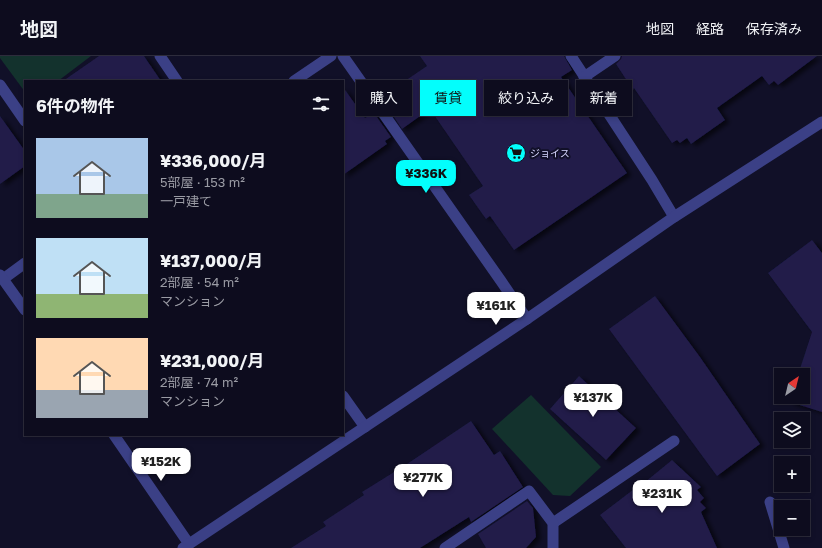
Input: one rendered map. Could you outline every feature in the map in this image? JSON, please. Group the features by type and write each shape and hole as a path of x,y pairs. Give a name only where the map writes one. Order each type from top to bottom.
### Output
{"street":[{"path":"160,56 176,80"},
{"path":"295,80 331,56"},
{"path":"343,56 527,320"},
{"path":"571,56 652,180 674,217"},
{"path":"584,77 615,56"},
{"path":"0,85 24,120"},
{"path":"115,436 188,547 365,427 527,320 674,217 822,122"},
{"path":"24,264 1,279 24,309"},
{"path":"344,397 365,427"},
{"path":"553,523 674,441"},
{"path":"445,548 529,491 553,523 553,548"},
{"path":"770,502 784,548"}],"green space":[{"path":"0,56 91,56 59,80 24,80 24,91"},
{"path":"531,395 601,467 570,496 553,495 492,429"}],"building":[{"path":"99,56 144,56 160,80 64,80"},
{"path":"420,56 564,56 572,70 561,77 563,80 484,80 484,116 568,116 568,87 576,99 576,116 588,116 627,173 514,250 490,216 486,219 469,195 483,186 435,116 476,116 476,80 420,80 420,116 402,129 393,116 412,116 412,80 406,80 427,66"},
{"path":"622,56 817,56 778,85 774,81 769,85 762,76 717,108 725,120 691,144 687,138 680,143 677,140 672,143 634,88 633,90 632,88 632,80 626,80 616,64"},
{"path":"344,88 356,105 356,116 364,116 365,118 369,116 376,116 391,137 385,141 387,144 344,174"},
{"path":"0,116 24,150 24,167 0,184"},
{"path":"812,240 822,253 822,412 796,404 810,404 810,368 800,368 812,332 768,273"},
{"path":"655,296 700,357 760,444 717,476 609,329"},
{"path":"579,376 636,428 606,460 550,409"},
{"path":"471,421 494,455 500,451 523,487 471,522 469,517 420,548 291,548 326,526 323,522 364,495 362,492"},
{"path":"672,460 701,487 697,490 704,498 700,502 706,508 701,512 717,548 626,548 600,515 638,486 639,487"},
{"path":"527,501 533,508 536,537 526,548 486,548 478,534"}],"place":[{"name":"ジョイス","path":"516,153"}]}
